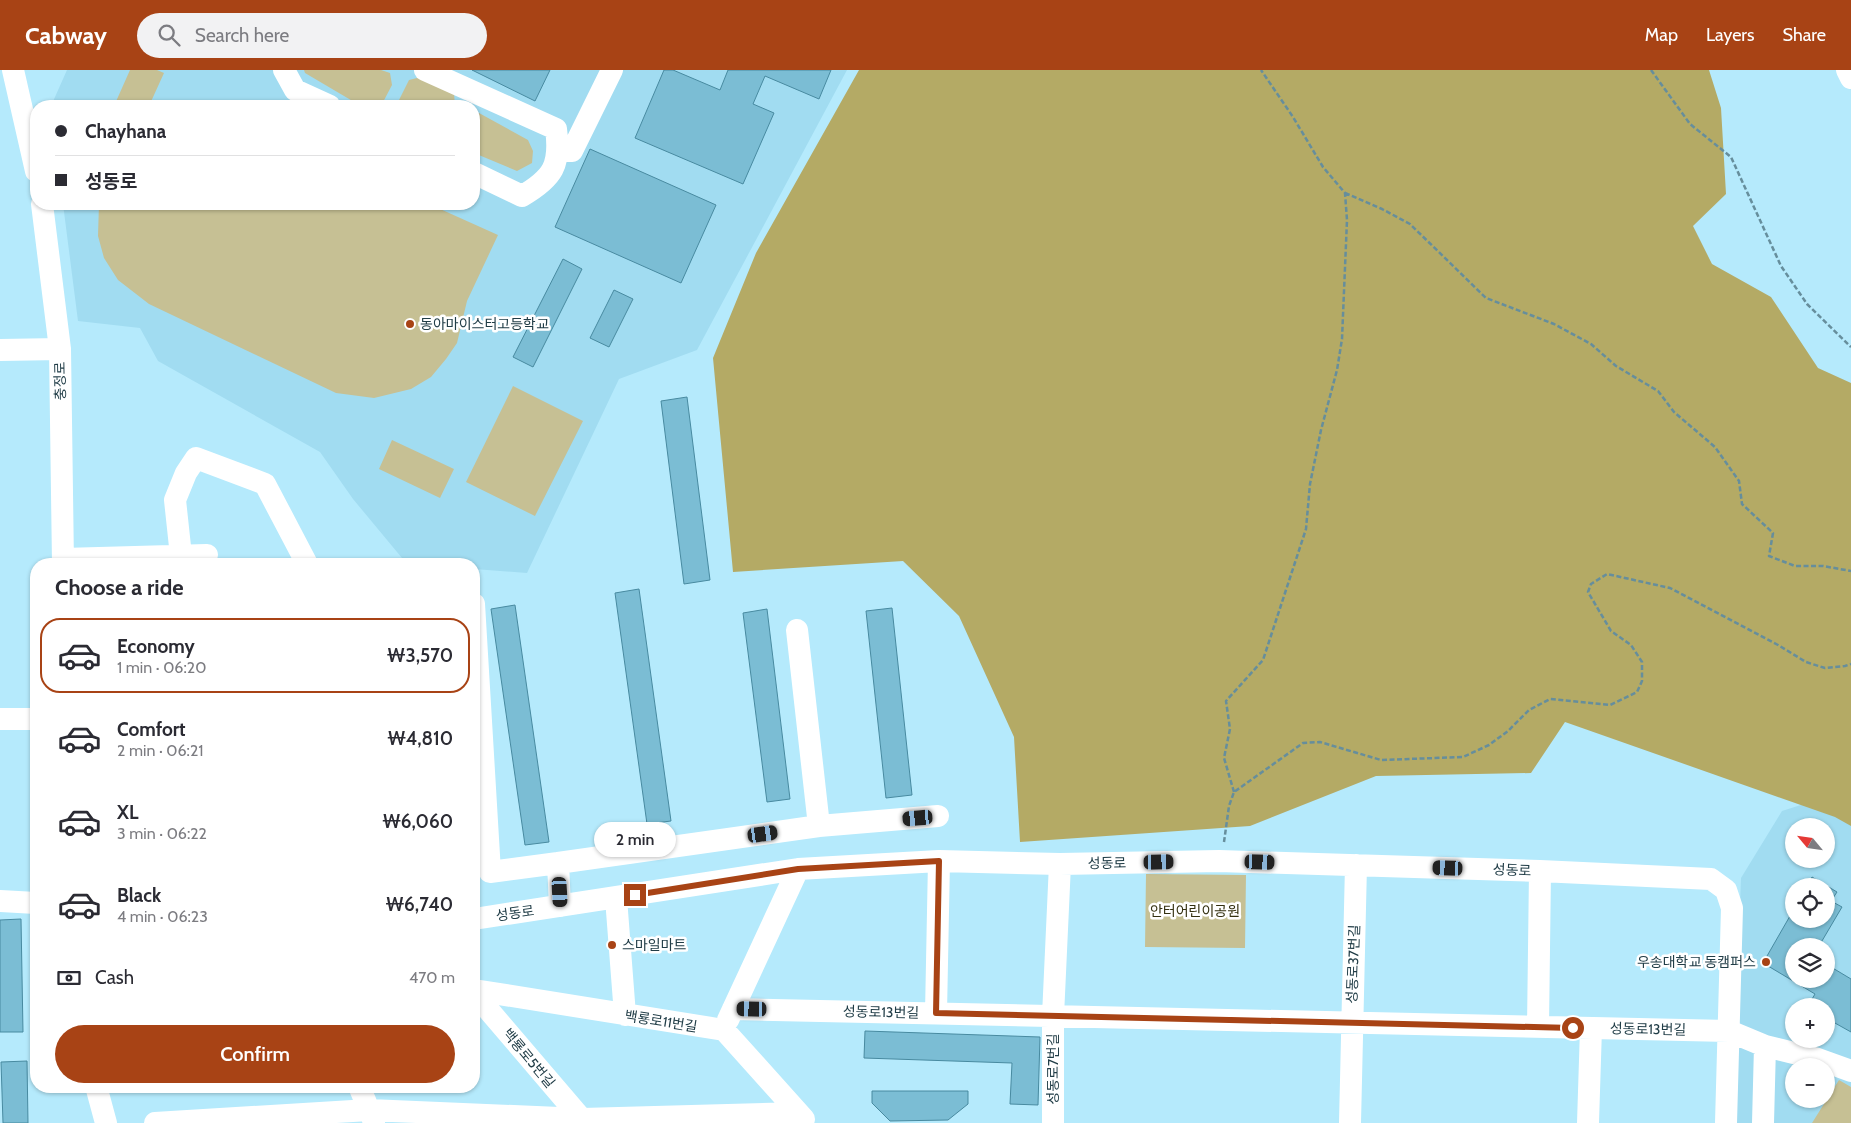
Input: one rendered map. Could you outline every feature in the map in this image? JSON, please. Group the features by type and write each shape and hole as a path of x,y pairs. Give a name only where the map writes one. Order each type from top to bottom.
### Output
{"street":[{"path":"13,70 30,145"},
{"path":"284,70 295,90 317,100"},
{"path":"425,70 556,129 559,150 552,171 540,186 522,196 480,176"},
{"path":"559,150 572,151 612,70"},
{"path":"1847,70 1851,78"},
{"name":"충정로","path":"43,210 60,349 63,558"},
{"path":"0,350 60,349"},
{"path":"180,556 175,500 186,473 196,458 265,484 304,558"},
{"name":"충정로","path":"141,558 207,555"},
{"path":"797,630 819,826"},
{"path":"480,704 490,872 819,826 938,816"},
{"path":"0,719 30,719"},
{"path":"936,1013 939,861"},
{"name":"성동로","path":"480,918 798,869 939,861 1060,864 1222,861 1540,870 1711,879 1726,890 1732,908 1726,1123"},
{"path":"558,863 560,906"},
{"path":"1053,1016 1060,864"},
{"name":"성동로37번길","path":"1350,1123 1356,865"},
{"path":"798,869 724,1030 803,1118"},
{"path":"1538,1027 1540,870"},
{"path":"616,898 626,1015"},
{"path":"0,901 30,903"},
{"name":"백룡로11번길","path":"480,992 724,1030"},
{"name":"백룡로5번길","path":"480,998 583,1121"},
{"name":"성동로13번길","path":"733,1009 1729,1031"},
{"name":"성동로7번길","path":"1053,1016 1053,1123"},
{"path":"1588,1123 1591,1028"},
{"path":"1729,1031 1765,1046 1818,1059 1851,1071"},
{"path":"1763,1123 1765,1046"},
{"path":"98,1093 106,1123"},
{"path":"362,1093 372,1117"},
{"path":"155,1123 372,1117 583,1121 803,1118"}],"path":[{"path":"1261,70 1293,117 1323,168 1345,193 1410,224 1486,298 1554,324 1584,340 1616,366 1658,391 1674,412 1715,447 1739,481 1742,504 1772,533 1769,556 1795,566 1823,566 1851,571"},
{"path":"1651,70 1690,124 1731,157 1781,266 1807,304 1851,347"},
{"path":"1234,792 1224,758 1230,729 1226,701 1263,660 1306,528 1310,484 1321,430 1337,370 1342,339 1347,220 1345,193"},
{"path":"1222,861 1229,806 1234,792 1303,743 1320,742 1381,760 1463,757 1489,745 1508,731 1529,710 1543,705 1550,699 1610,705 1638,692 1642,681 1642,662 1631,646 1611,631 1588,592 1591,584 1607,574 1670,588 1778,645 1806,662 1826,668 1851,664"}],"shaded area":[{"name":"동아마이스터고등학교","path":"67,70 847,70 697,350 619,379 527,573 480,569 480,558 402,558 353,499 320,452 158,361 140,328 78,321 64,210 480,210 480,100 54,100"},
{"path":"859,70 1709,70 1721,108 1726,194 1693,226 1712,264 1771,297 1818,368 1851,383 1851,826 1835,817 1565,722 1531,773 1376,776 1250,826 1020,842 1014,737 959,616 903,561 733,572 713,358 756,253"},
{"name":"우송대학교 동캠퍼스","path":"1829,796 1851,809 1851,1123 1732,1123 1741,878 1782,811"}],"green space":[{"path":"130,70 157,70 164,73 152,100 117,100"},
{"path":"304,70 381,70 390,73 392,85 384,100 351,100 305,73"},
{"path":"421,77 454,93 455,100 399,100 409,80"},
{"path":"480,114 528,140 533,151 532,163 517,171 480,156"},
{"path":"99,210 442,210 498,235 467,301 457,343 446,359 431,377 411,389 374,398 336,393 149,304 118,280 104,258 98,236"},
{"path":"513,386 583,421 535,516 466,482"},
{"path":"392,440 454,469 440,498 379,469"},
{"name":"안터어린이공원","path":"1146,874 1246,875 1245,948 1145,947"},
{"path":"1839,1080 1851,1087 1851,1123 1812,1123 1821,1108 1835,1108 1835,1086"}],"building":[{"path":"472,70 550,70 535,101"},
{"path":"664,70 673,70 720,90 728,70 831,70 819,99 765,76 753,104 774,113 743,184 635,138"},
{"path":"590,149 716,205 681,283 555,227"},
{"path":"563,259 582,269 533,367 513,357"},
{"path":"614,290 633,299 609,347 590,338"},
{"path":"687,397 710,580 684,584 661,401"},
{"path":"639,589 671,821 647,824 615,593"},
{"path":"515,605 549,842 525,845 491,609"},
{"path":"892,608 912,795 886,798 866,611"},
{"path":"767,609 790,799 767,802 743,613"},
{"path":"1835,903 1842,907 1835,919"},
{"path":"21,919 23,1032 0,1032 0,920"},
{"path":"1785,925 1785,928 1830,928 1824,938 1785,938 1785,976 1763,963"},
{"path":"1835,969 1851,979 1851,1032 1835,1023 1835,998 1813,998 1815,994 1805,988 1835,988"},
{"path":"865,1031 1040,1037 1038,1105 1010,1104 1012,1063 864,1058"},
{"path":"27,1061 28,1123 3,1123 1,1062"},
{"path":"872,1091 968,1091 968,1104 948,1120 890,1121 872,1103"}],"place":[{"name":"동아마이스터고등학교","path":"410,324"},
{"name":"스마일마트","path":"612,945"},
{"name":"우송대학교 동캠퍼스","path":"1766,962"}],"route":[{"path":"635,895 798,869 939,861 936,1013 1573,1028"}]}
